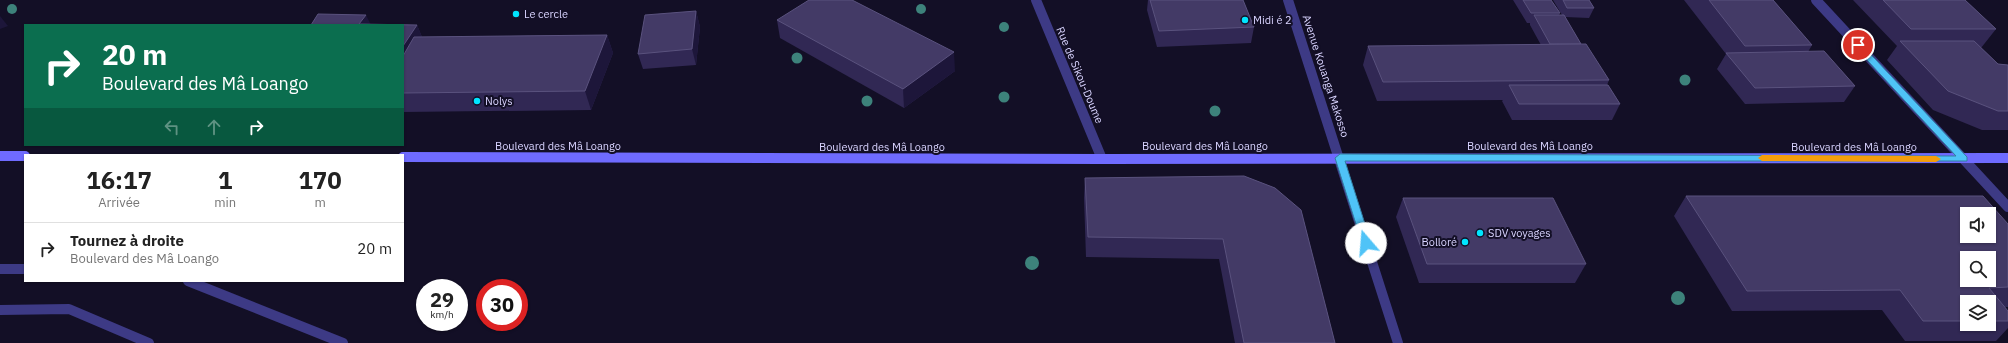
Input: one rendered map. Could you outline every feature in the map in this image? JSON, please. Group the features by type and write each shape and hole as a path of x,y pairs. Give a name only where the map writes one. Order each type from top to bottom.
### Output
{"street":[{"name":"Rue de Sikou-Doume","path":"1036,0 1102,159"},
{"name":"Avenue Kouanga Makosso","path":"1288,0 1340,158 1398,343"},
{"path":"1816,0 2008,207"},
{"path":"0,156 24,156"},
{"name":"Boulevard des Mâ Loango","path":"404,157 1102,159 2008,158"},
{"path":"0,269 24,269"},
{"path":"191,282 344,343"},
{"path":"0,310 69,309 149,343"}],"building":[{"path":"809,0 852,0 954,52 903,89 777,20"},
{"path":"1150,0 1243,0 1254,27 1159,31"},
{"path":"1523,0 1551,0 1560,13 1531,13"},
{"path":"1563,0 1589,0 1594,8 1567,8"},
{"path":"1709,0 1773,0 1812,45 1745,46"},
{"path":"1883,0 1965,0 1996,29 1911,29"},
{"path":"696,11 692,49 638,54 645,15"},
{"path":"318,14 366,15 359,24 312,24"},
{"path":"1534,15 1564,15 1581,44 1550,44"},
{"path":"404,25 417,25 404,44"},
{"path":"607,35 585,91 404,93 404,54 414,37"},
{"path":"1900,41 1974,41 1998,64 2008,65 2008,111 1998,111 1948,91"},
{"path":"1586,44 1609,80 1383,82 1368,46"},
{"path":"1824,51 1855,86 1755,88 1726,53"},
{"path":"1509,85 1608,85 1620,104 1519,104"},
{"path":"1244,176 1275,188 1301,210 1335,343 1244,343 1223,239 1088,237 1085,178"},
{"path":"1686,196 1983,196 1993,207 1960,207 1960,243 1996,243 1996,211 2008,224 2008,287 1989,288 1995,295 1960,295 1960,321 1923,321 1900,290 1747,291"},
{"path":"1403,198 1553,198 1586,264 1427,264"},
{"path":"1996,296 2008,311 2008,321 1996,321"}],"slow traffic":[{"path":"1762,158 1936,159"}],"place":[{"name":"Le cercle","path":"516,14"},
{"name":"Midi é 2","path":"1245,20"},
{"name":"Nolys","path":"477,101"},
{"name":"SDV voyages","path":"1480,233"},
{"name":"Bolloré","path":"1465,242"}],"route":[{"path":"1366,243 1340,158 1964,159 1858,45"}]}
